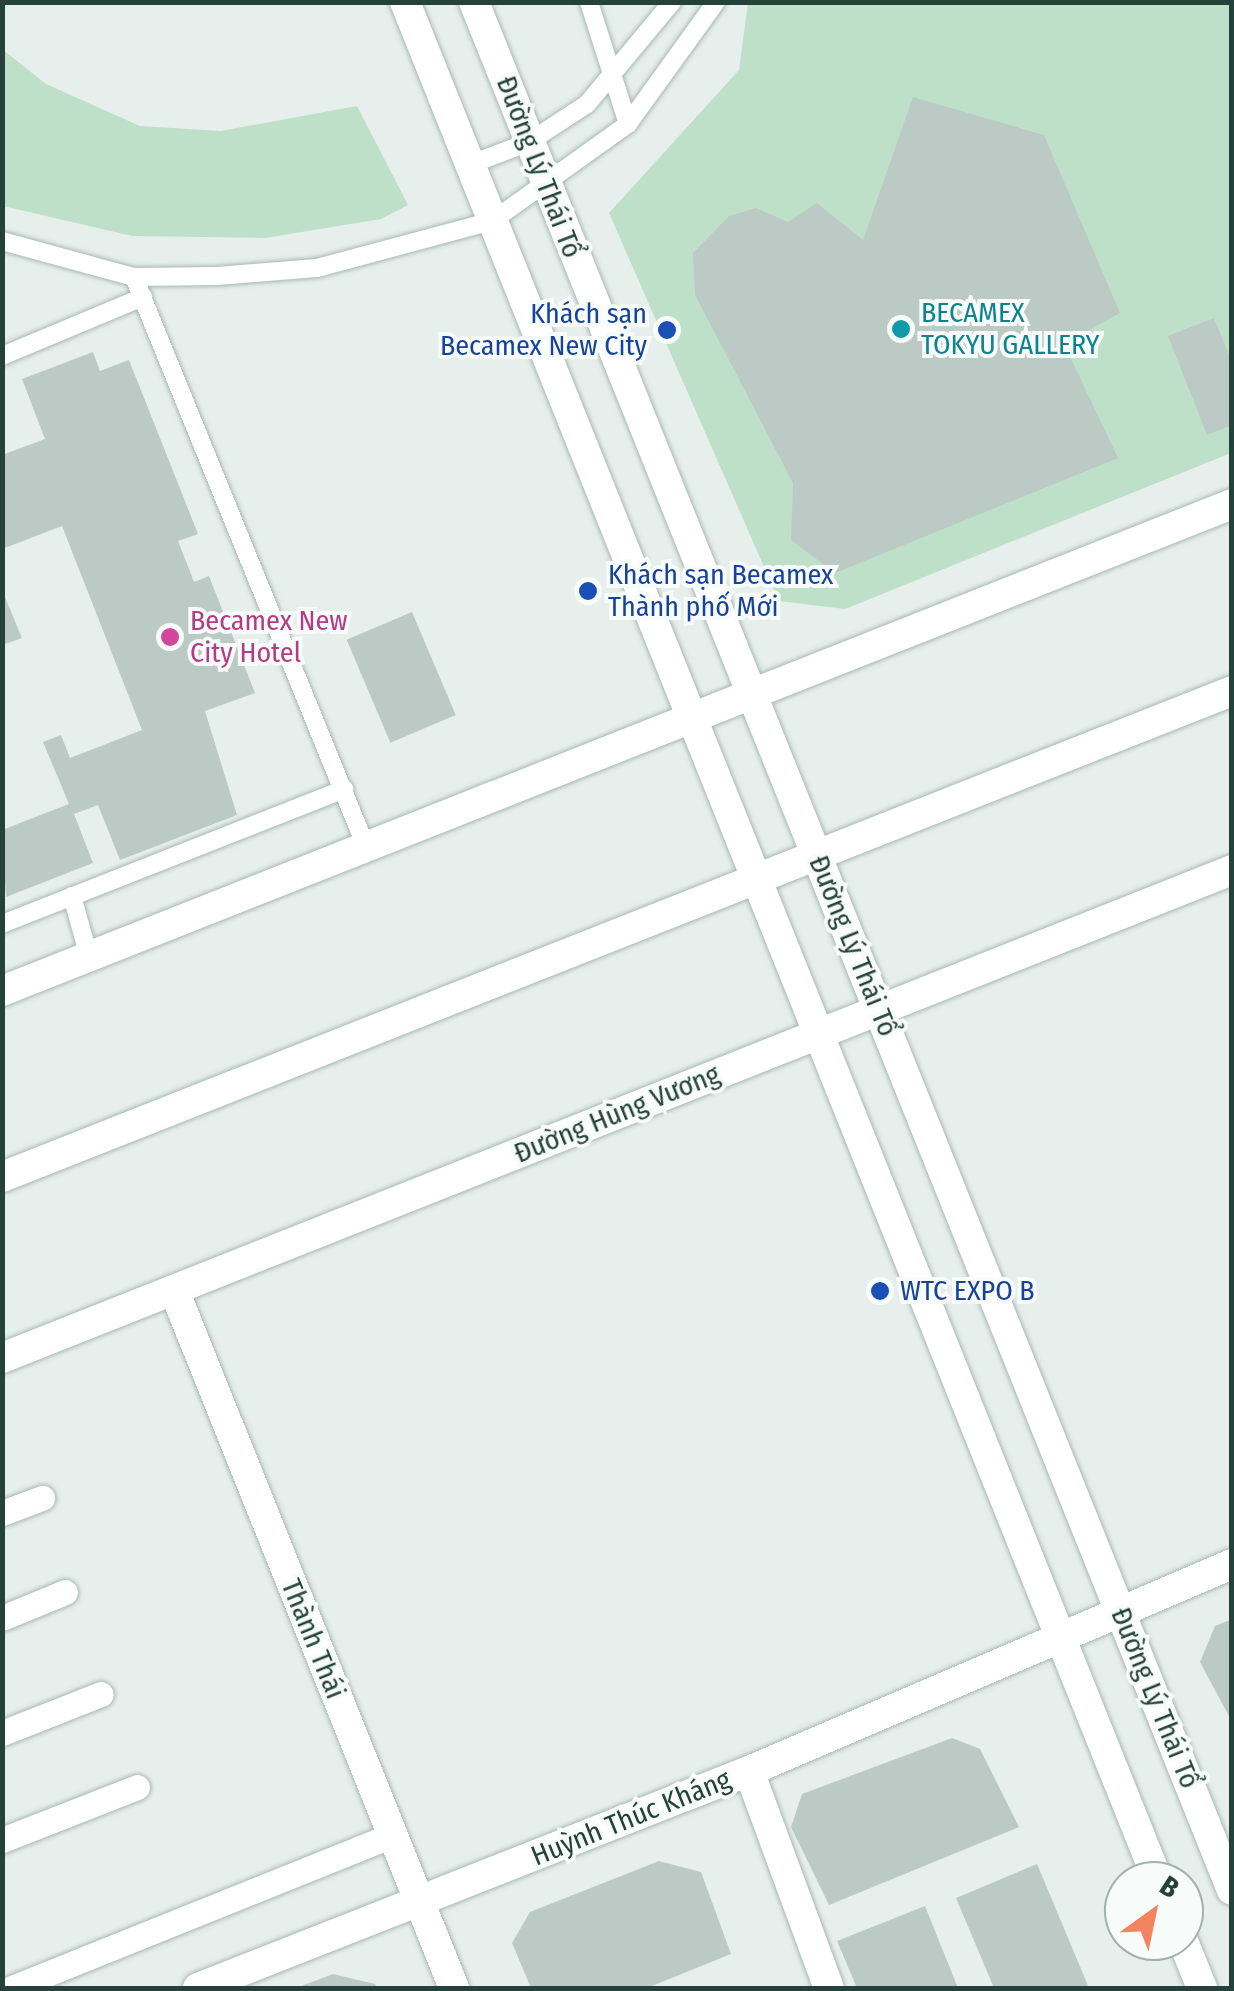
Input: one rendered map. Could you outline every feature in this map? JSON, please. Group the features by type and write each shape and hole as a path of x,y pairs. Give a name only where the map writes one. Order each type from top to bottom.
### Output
{"street":[{"path":"405,2 815,1035 1150,1861"},
{"name":"Đường Lý Thái Tổ","path":"474,2 1232,1890"},
{"path":"2,991 1232,504"},
{"path":"2,1177 1232,691"},
{"name":"Đường Hùng Vương","path":"2,1358 1232,870"},
{"name":"Thành Thái","path":"174,1290 454,1988"},
{"path":"2,1514 42,1498"},
{"name":"Huỳnh Thúc Kháng","path":"198,1988 749,1772 1118,1608 1232,1564"},
{"path":"2,1618 65,1592"},
{"path":"2,1733 102,1694"},
{"path":"749,1772 830,1988"},
{"path":"2,1840 137,1787"},
{"path":"6,1987 392,1836"},
{"path":"1191,1961 1202,1988"}],"lane":[{"path":"589,2 628,124"},
{"path":"468,165 529,142 614,79 672,2"},
{"path":"2,241 134,276 317,268 492,221 547,190 628,124 716,2"},
{"path":"134,276 366,847"},
{"path":"2,356 144,297"},
{"path":"2,924 344,789"},
{"path":"72,896 89,957"}],"green space":[{"path":"748,3 1231,3 1231,453 845,609 779,601 609,213 739,70"},
{"path":"2,49 46,84 140,126 221,131 357,106 408,205 381,219 265,238 132,236 3,206"}],"building":[{"name":"BECAMEX TOKYU GALLERY","path":"913,97 1044,135 1120,313 1064,344 1118,458 835,573 791,540 793,483 695,295 693,253 729,216 756,208 788,222 817,203 863,240"},
{"path":"1214,318 1232,362 1232,425 1207,435 1168,336"},
{"name":"Becamex New City Hotel","path":"93,352 100,371 129,360 198,534 178,541 194,582 209,576 255,693 205,711 237,815 120,860 98,805 74,814 93,863 6,897 2,830 69,804 43,742 61,735 70,758 142,730 62,526 2,549 2,455 45,439 22,379"},
{"path":"2,590 22,638 2,645"},
{"path":"412,612 456,715 390,743 347,640"},
{"path":"1232,1619 1232,1722 1200,1662 1215,1626"},
{"path":"952,1738 980,1749 1019,1827 829,1905 791,1827 802,1794"},
{"path":"659,1861 701,1872 731,1954 647,1988 531,1988 512,1943 530,1912"},
{"path":"1037,1864 1089,1988 994,1988 956,1898"},
{"path":"925,1906 958,1988 857,1988 837,1941"},
{"path":"333,1974 375,1984 377,1988 296,1988"}],"place":[{"name":"BECAMEX TOKYU GALLERY","path":"901,329"},
{"name":"Khách sạn Becamex New City","path":"667,330"},
{"name":"Khách sạn Becamex Thành phố Mới","path":"588,591"},
{"name":"Becamex New City Hotel","path":"170,637"},
{"name":"WTC EXPO B","path":"880,1291"}]}
